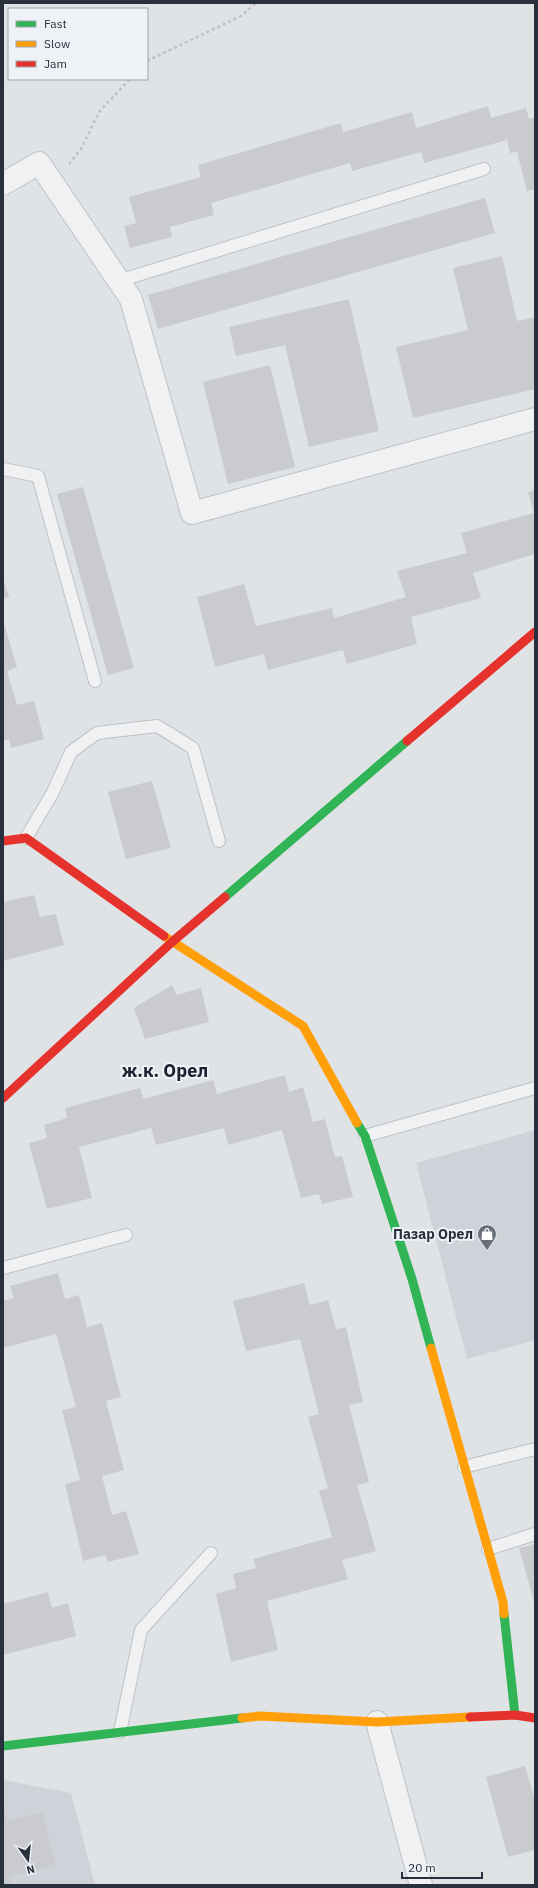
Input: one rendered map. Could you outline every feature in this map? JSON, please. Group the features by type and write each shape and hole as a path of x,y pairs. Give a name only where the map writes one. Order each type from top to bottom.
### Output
{"street":[{"path":"3,184 39,163 131,299 192,513 535,419"},
{"path":"3,1098 172,942 535,632"},
{"path":"3,841 26,838 172,942 303,1026 365,1136 412,1279 503,1602 515,1715"},
{"path":"3,1746 260,1716 377,1722 515,1715 535,1718"},
{"path":"377,1722 421,1885"}],"lane":[{"path":"118,281 484,169"},
{"path":"3,469 38,476 95,681"},
{"path":"26,838 53,792 71,752 97,733 157,726 193,748 219,841"},
{"path":"365,1136 535,1088"},
{"path":"3,1268 126,1235"},
{"path":"464,1467 535,1449"},
{"path":"488,1549 535,1534"},
{"path":"120,1732 141,1630 211,1553"}],"path":[{"path":"148,61 241,16 256,3"},
{"path":"53,184 81,149 99,112 129,80"}],"shaded area":[{"name":"Пазар Орел","path":"535,1130 535,1340 467,1359 416,1163"},
{"path":"3,1780 71,1793 95,1885 3,1885"}],"building":[{"path":"488,106 491,118 526,108 529,119 535,117 535,189 527,191 517,152 510,153 507,140 424,163 421,152 352,171 350,163 211,203 214,215 170,227 172,237 130,248 124,226 136,223 129,197 201,177 198,165 341,123 343,132 412,112 416,128"},
{"path":"485,198 495,233 158,329 148,295"},
{"path":"502,256 517,321 535,317 535,389 413,418 396,347 468,330 453,268"},
{"path":"349,299 379,431 309,447 285,345 236,356 229,327"},
{"path":"270,365 295,467 228,484 203,382"},
{"path":"83,487 134,668 108,675 57,494"},
{"path":"535,490 535,554 473,573 481,598 411,617 417,644 347,664 343,650 268,670 264,654 215,667 197,597 244,584 256,626 332,608 334,618 406,597 397,571 467,553 461,533 534,513 528,492"},
{"path":"3,578 9,597 3,599"},
{"path":"3,620 17,667 7,671 17,705 34,701 44,739 11,748 9,739 3,741"},
{"path":"152,781 171,848 126,859 108,792"},
{"path":"34,895 40,917 56,914 64,945 3,961 3,902"},
{"path":"172,985 177,995 201,988 209,1022 145,1039 134,1008"},
{"path":"285,1075 289,1092 303,1087 313,1122 325,1119 335,1157 342,1156 353,1197 322,1204 319,1194 301,1198 282,1130 228,1145 224,1128 156,1145 151,1128 79,1147 92,1198 47,1209 29,1143 47,1138 44,1125 67,1118 65,1108 140,1088 143,1099 213,1080 217,1094"},
{"path":"58,1273 65,1299 79,1295 87,1327 102,1323 121,1397 106,1401 124,1470 102,1476 112,1515 126,1511 139,1554 108,1562 105,1555 83,1561 65,1484 80,1480 62,1410 76,1407 56,1334 3,1348 3,1301 14,1298 10,1286"},
{"path":"304,1283 310,1305 328,1300 336,1329 346,1327 363,1402 349,1405 369,1482 357,1485 376,1551 342,1560 348,1579 267,1601 278,1650 231,1662 216,1594 236,1588 233,1574 256,1568 253,1559 332,1537 319,1491 328,1488 308,1417 319,1414 300,1339 246,1351 233,1301"},
{"path":"535,1544 535,1605 519,1548"},
{"path":"48,1592 52,1608 68,1603 76,1636 3,1655 3,1604"},
{"path":"525,1766 535,1800 535,1850 508,1857 486,1777"},
{"path":"4,1806 7,1821 42,1812 55,1864 9,1877 11,1885 3,1885"}],"traffic: fast":[{"path":"225,897 407,741"},
{"path":"357,1123 365,1136 412,1279 431,1348"},
{"path":"504,1614 515,1715"},
{"path":"3,1746 242,1718"}],"traffic: slow":[{"path":"164,936 303,1026 357,1123"},
{"path":"431,1348 503,1602 504,1614"},
{"path":"242,1718 260,1716 377,1722 470,1717"}],"traffic: jam":[{"path":"407,741 535,632"},
{"path":"3,841 26,838 164,936"},
{"path":"3,1098 172,942 225,897"},
{"path":"470,1717 515,1715 535,1718"}],"place":[{"name":"Пазар Орел","path":"487,1251"}],"district":[{"name":"ж.к. Орел","path":"165,1071"}]}
